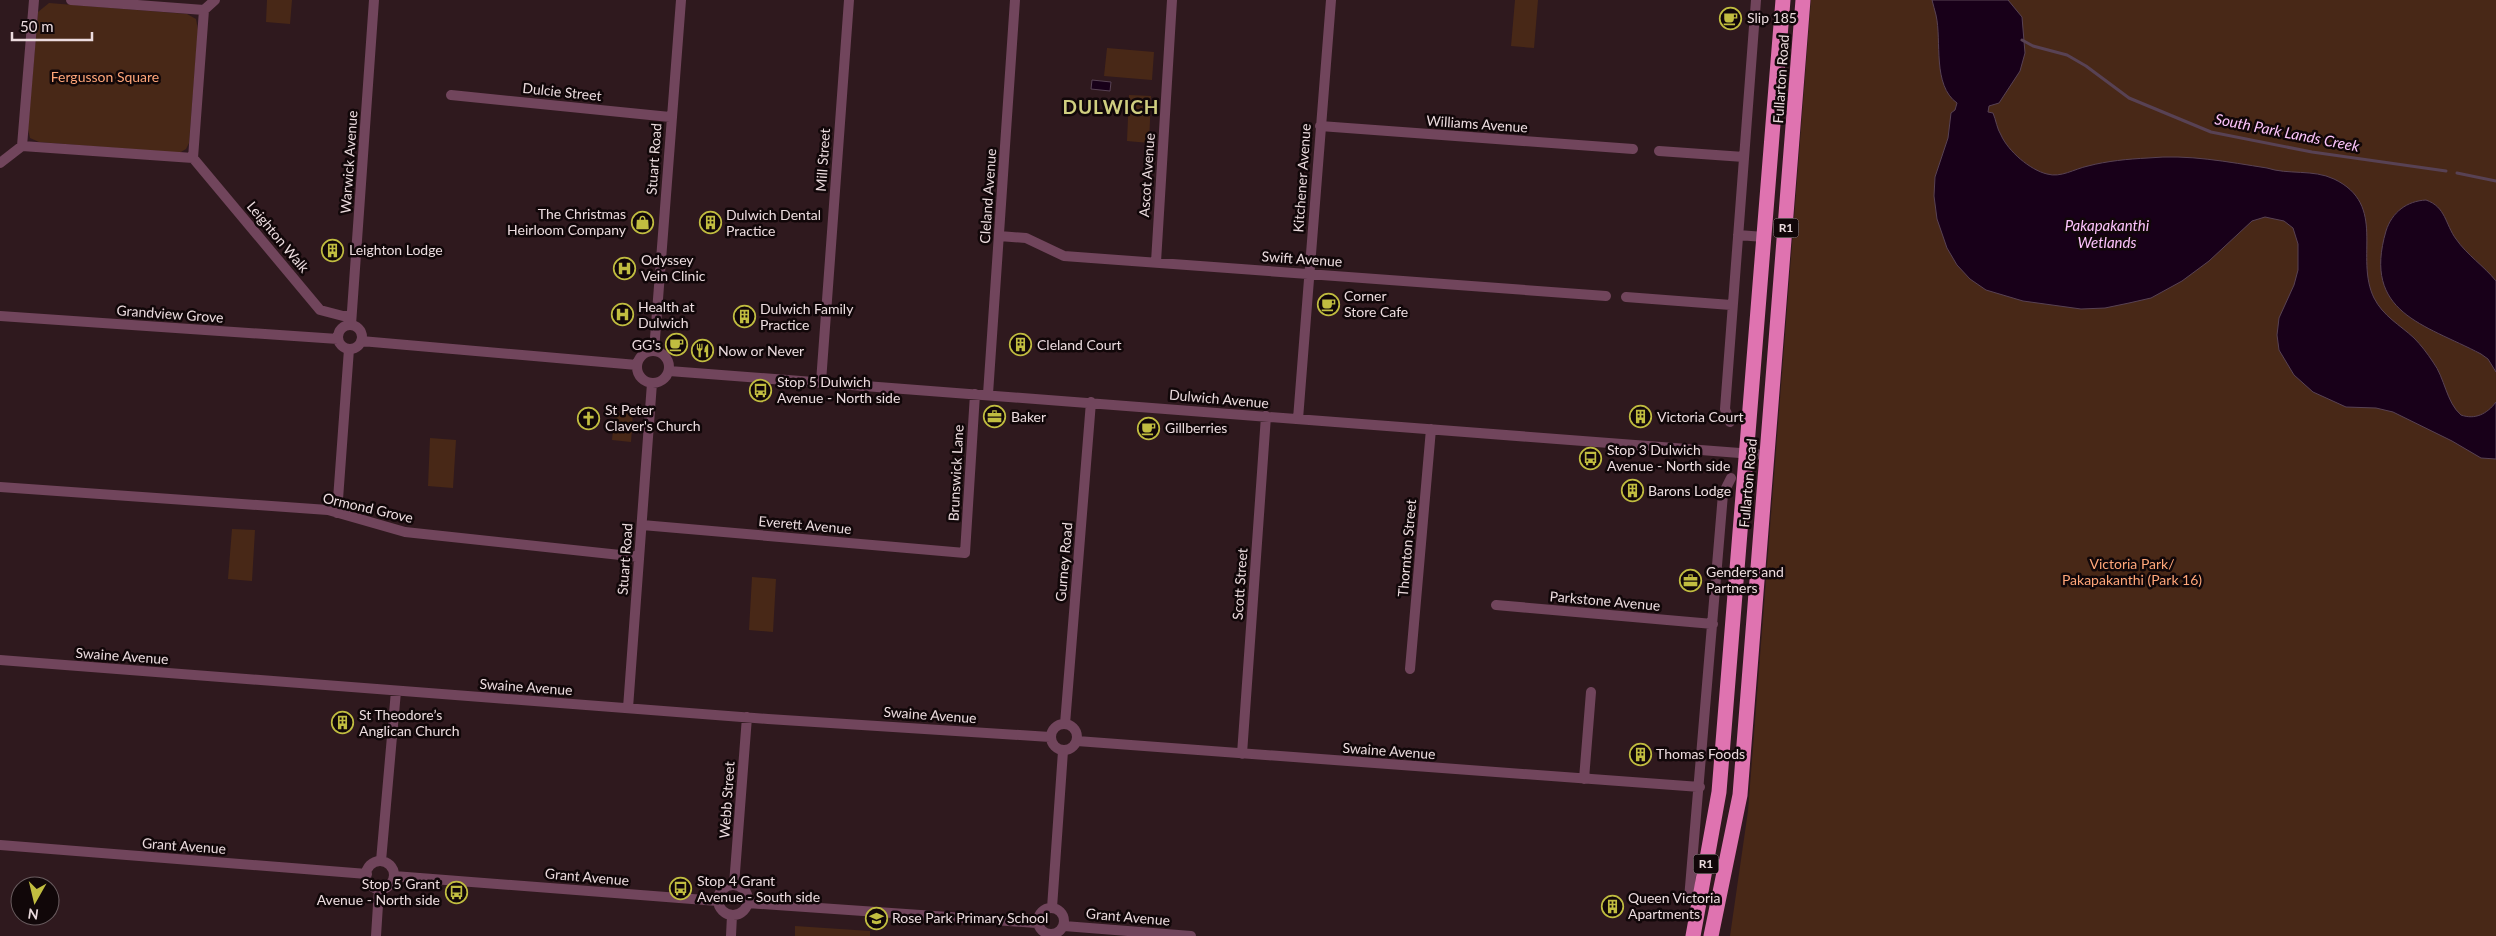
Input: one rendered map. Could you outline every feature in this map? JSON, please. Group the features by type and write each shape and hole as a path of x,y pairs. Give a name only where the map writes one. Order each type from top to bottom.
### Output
{"highway":[{"name":"Fullarton Road","path":"1693,936 1718,792 1784,0"},
{"name":"Fullarton Road","path":"1711,936 1740,795 1803,0"},
{"path":"1764,237 1785,238"},
{"path":"1724,730 1745,732"}],"street":[{"path":"22,146 34,0"},
{"path":"71,0 204,10 216,0"},
{"name":"Warwick Avenue","path":"351,321 374,0"},
{"name":"Stuart Road","path":"654,351 670,117 681,0"},
{"name":"Mill Street","path":"821,382 849,0"},
{"name":"Cleland Avenue","path":"988,394 1015,0"},
{"name":"Ascot Avenue","path":"1156,262 1172,0"},
{"name":"Kitchener Avenue","path":"1298,419 1331,0"},
{"path":"1730,422 1725,409 1731,305 1756,0"},
{"path":"0,163 22,146 193,158 204,10"},
{"name":"Dulcie Street","path":"452,95 670,117"},
{"name":"Williams Avenue","path":"1320,126 1633,149"},
{"path":"1660,151 1744,157"},
{"name":"Leighton Walk","path":"193,158 320,310 344,316 351,321"},
{"path":"1738,235 1764,237"},
{"name":"Swift Avenue","path":"999,236 1026,238 1064,256 1606,296"},
{"path":"1626,297 1731,305"},
{"name":"Grandview Grove","path":"0,316 338,339"},
{"path":"351,321 360,332 361,341 356,347 350,349 342,346 338,339 342,328 351,321"},
{"path":"361,341 637,366"},
{"path":"337,513 350,349"},
{"path":"654,351 666,357 669,370 661,381 652,383 643,379 637,366 645,353 654,351"},
{"name":"Dulwich Avenue","path":"669,370 1766,455"},
{"name":"Stuart Road","path":"628,708 652,383"},
{"name":"Brunswick Lane","path":"965,553 975,394"},
{"name":"Gurney Road","path":"1065,724 1090,402"},
{"name":"Scott Street","path":"1242,754 1266,416"},
{"name":"Thornton Street","path":"1410,669 1430,429"},
{"name":"Fullarton Road","path":"1689,900 1700,787 1723,494 1730,478"},
{"name":"Ormond Grove","path":"0,487 328,510 405,532 639,557"},
{"name":"Everett Avenue","path":"642,525 965,553"},
{"name":"Parkstone Avenue","path":"1496,605 1712,624"},
{"name":"Swaine Avenue","path":"0,660 747,717 1050,737"},
{"path":"381,861 396,691"},
{"path":"1584,779 1590,692"},
{"name":"Webb Street","path":"734,885 747,717"},
{"path":"1065,724 1074,728 1077,741 1071,749 1063,751 1054,747 1050,737 1054,728 1065,724"},
{"path":"1704,728 1724,730"},
{"name":"Swaine Avenue","path":"1077,741 1700,787"},
{"path":"1052,908 1063,751"},
{"name":"Grant Avenue","path":"0,846 367,874"},
{"path":"381,861 392,867 394,876 390,884 380,889 370,883 367,874 370,865 381,861"},
{"name":"Grant Avenue","path":"394,876 718,901"},
{"path":"734,885 743,889 746,894 747,903 742,912 732,915 723,911 718,901 718,896 724,888 734,885"},
{"path":"376,936 380,889"},
{"path":"747,903 1037,923"},
{"path":"1052,908 1063,916 1064,926 1058,933 1048,935 1040,930 1037,923 1040,914 1052,908"},
{"path":"731,936 732,915"},
{"name":"Grant Avenue","path":"1064,926 1191,936"}],"green space":[{"path":"267,0 292,0 290,24 266,22"},
{"path":"1515,0 1538,0 1534,48 1511,46"},
{"name":"Victoria Park/ Pakapakanthi (Park 16)","path":"1811,0 2496,0 2496,936 1730,936 1748,811"},
{"name":"Fergusson Square","path":"49,3 187,14 196,19 198,30 189,143 186,149 179,153 39,142 30,138 28,129 38,12"},
{"path":"1107,48 1154,52 1152,80 1104,76"},
{"path":"1129,95 1151,96 1149,143 1127,141"},
{"path":"615,412 633,413 631,442 612,440"},
{"path":"430,438 456,440 453,488 428,486"},
{"path":"232,529 255,530 252,581 228,579"},
{"path":"752,577 776,579 773,632 749,630"},
{"path":"795,926 870,931 870,936 795,936"}],"water":[{"name":"Pakapakanthi Wetlands","path":"1932,0 2008,0 2022,17 2025,53 2020,71 1999,103 1989,106 1988,112 1993,113 2004,141 2014,153 2040,172 2057,175 2095,164 2118,160 2178,157 2208,159 2275,170 2318,174 2334,179 2350,190 2360,203 2365,217 2367,266 2374,298 2387,315 2414,338 2426,352 2437,368 2452,403 2461,415 2471,417 2480,415 2489,410 2496,402 2496,459 2481,458 2452,441 2393,412 2376,408 2346,407 2313,392 2294,375 2279,350 2277,335 2279,318 2294,285 2298,270 2298,244 2293,228 2284,221 2265,217 2252,221 2209,261 2182,281 2151,298 2105,308 2081,309 2023,301 1986,290 1970,279 1957,265 1947,248 1937,219 1934,196 1935,177 1948,138 1951,113 1955,110 1957,103 1949,95 1941,74 1938,26"},
{"path":"1092,80 1111,82 1110,91 1091,89"},
{"path":"2426,200 2438,207 2460,245 2496,281 2496,372 2488,359 2481,354 2420,324 2403,312 2390,298 2383,281 2381,259 2386,231 2392,218 2407,205"}],"waterway":[{"name":"South Park Lands Creek","path":"2022,40 2033,46 2067,55 2086,66 2129,98 2211,132 2312,152 2446,171"},
{"name":"South Park Lands Creek","path":"2457,173 2496,181"}],"place":[{"name":"Slip 185","path":"1731,18"},
{"name":"The Christmas Heirloom Company","path":"642,222"},
{"name":"Dulwich Dental Practice","path":"710,223"},
{"name":"Leighton Lodge","path":"333,250"},
{"name":"Odyssey Vein Clinic","path":"625,268"},
{"name":"Corner Store Cafe","path":"1328,304"},
{"name":"Health at Dulwich","path":"622,315"},
{"name":"Dulwich Family Practice","path":"744,317"},
{"name":"GG's","path":"677,345"},
{"name":"Cleland Court","path":"1021,345"},
{"name":"Now or Never","path":"702,351"},
{"name":"Stop 5 Dulwich Avenue - North side","path":"761,390"},
{"name":"Baker","path":"995,417"},
{"name":"Victoria Court","path":"1641,417"},
{"name":"St Peter Claver's Church","path":"589,418"},
{"name":"Gillberries","path":"1149,428"},
{"name":"Stop 3 Dulwich Avenue - North side","path":"1591,458"},
{"name":"Barons Lodge","path":"1632,491"},
{"name":"Genders and Partners","path":"1690,580"},
{"name":"St Theodore’s Anglican Church","path":"343,723"},
{"name":"Thomas Foods","path":"1640,754"},
{"name":"Stop 4 Grant Avenue - South side","path":"681,889"},
{"name":"Stop 5 Grant Avenue - North side","path":"456,892"},
{"name":"Queen Victoria Apartments","path":"1612,906"},
{"name":"Rose Park Primary School","path":"876,918"}],"district":[{"name":"DULWICH","path":"1111,107"}]}
